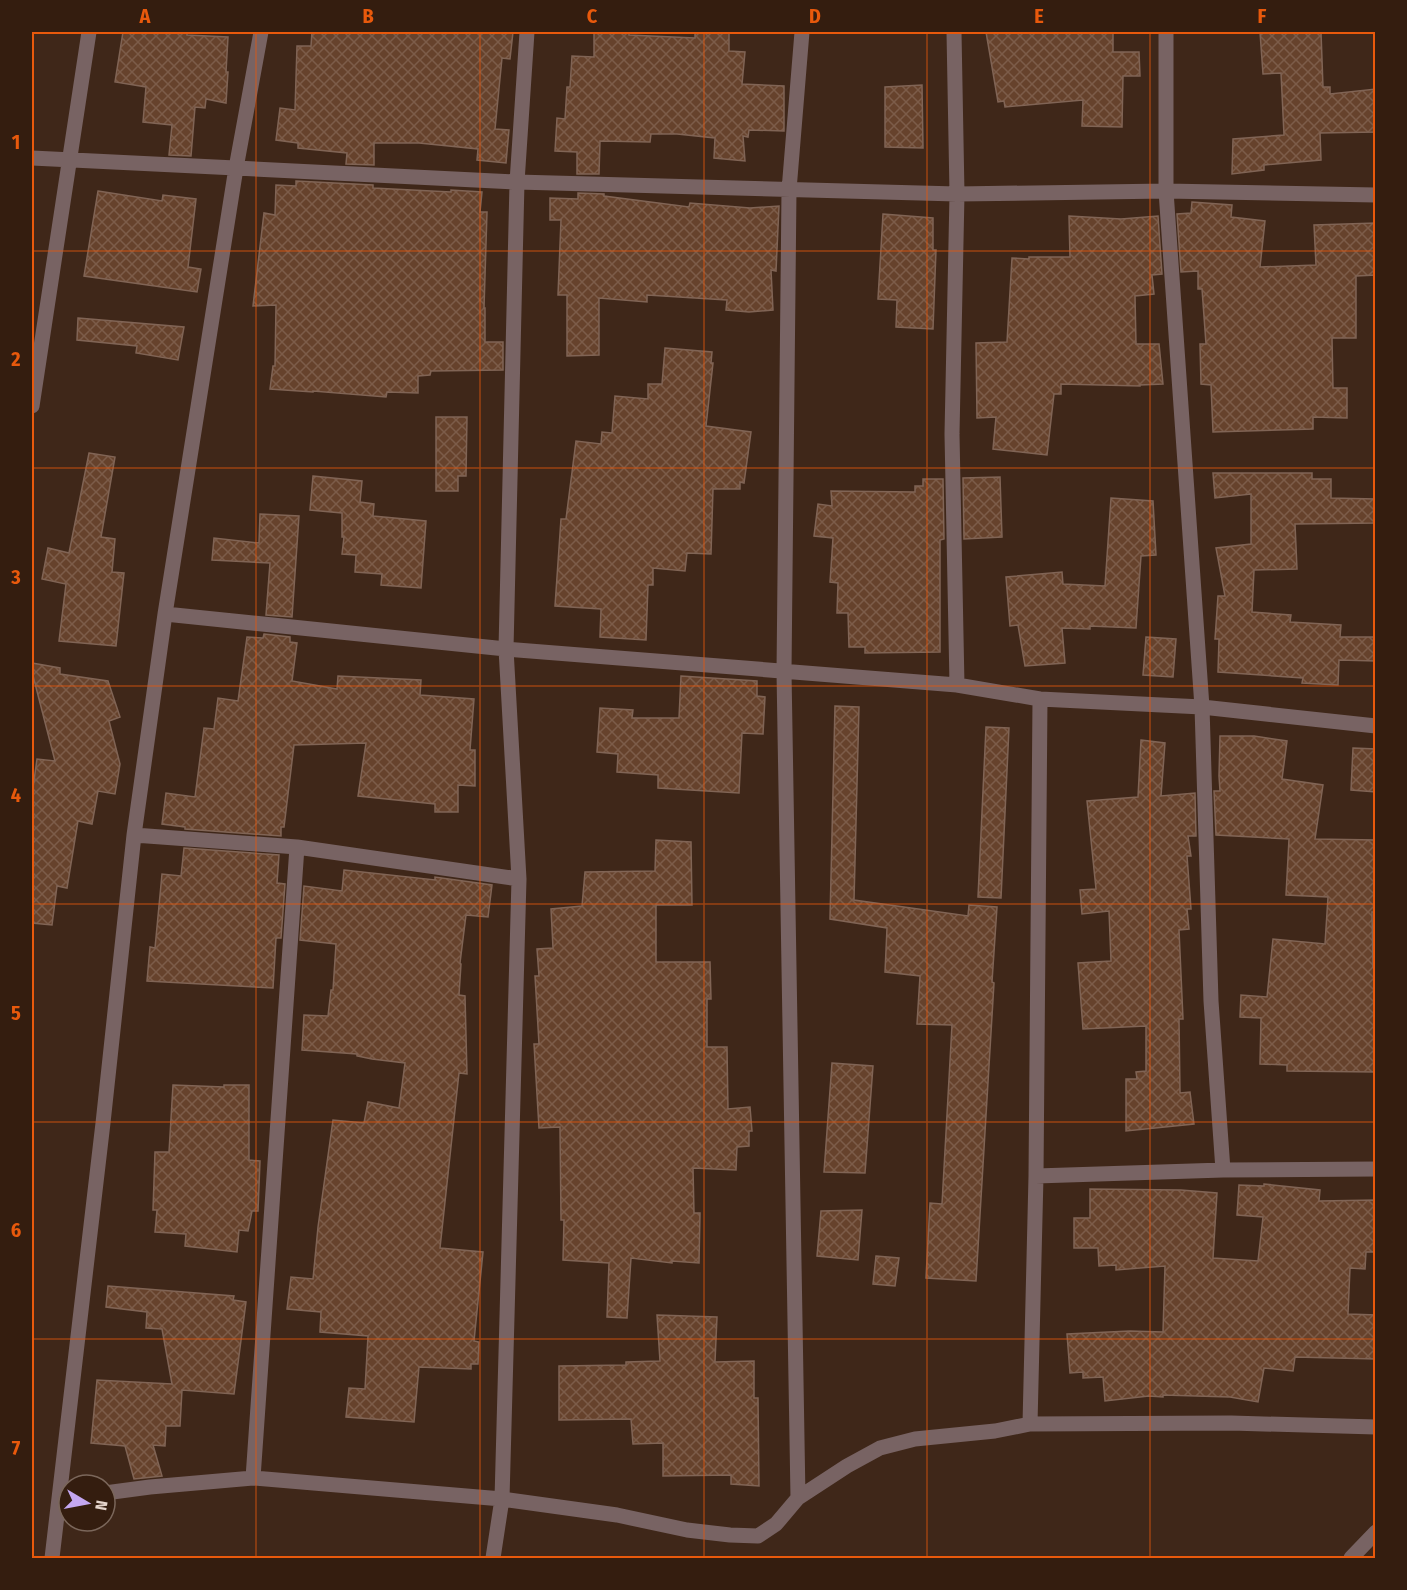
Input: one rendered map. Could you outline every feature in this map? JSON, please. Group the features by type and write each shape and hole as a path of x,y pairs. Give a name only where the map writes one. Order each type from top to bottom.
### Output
{"street":[{"path":"32,406 89,32"},
{"path":"66,1473 134,835 165,614 236,168 261,32"},
{"path":"494,1558 502,1499 519,879 506,649 517,183 527,32"},
{"path":"798,1498 784,672 789,190 802,32"},
{"path":"954,32 957,194 952,434 957,685"},
{"path":"1166,32 1166,191 1202,707 1211,1001 1223,1170"},
{"path":"32,158 517,183 957,194 1166,191 1376,195"},
{"path":"165,614 506,649 957,685 1041,699 1202,707 1376,726"},
{"path":"1030,1424 1036,1176 1041,699"},
{"path":"134,835 297,847 519,879"},
{"path":"253,1478 297,847"},
{"path":"1036,1176 1223,1170 1376,1169"},
{"path":"117,1491 253,1478 502,1499 617,1515 687,1530 730,1536 758,1536 776,1524 798,1498 847,1466 880,1448 915,1439 995,1431 1030,1424 1231,1423 1376,1427"},
{"path":"1352,1558 1376,1532"},
{"path":"52,1558 57,1533"}],"building":[{"path":"123,32 187,32 187,35 228,37 226,103 206,99 205,108 195,107 191,156 169,155 172,125 143,122 146,87 115,82"},
{"path":"312,32 513,32 510,59 502,58 495,129 509,130 506,163 477,160 478,149 419,143 374,143 374,165 346,164 347,153 298,148 298,143 276,140 280,108 295,110 297,46 311,46"},
{"path":"594,32 629,32 629,35 695,38 695,32 729,32 729,51 745,52 742,84 784,86 784,131 749,130 748,137 743,136 745,161 714,158 715,138 651,134 650,142 600,141 599,174 577,174 577,152 555,151 557,118 565,119 572,56 594,57"},
{"path":"986,32 1113,32 1113,52 1139,52 1140,76 1123,76 1122,127 1082,126 1083,100 1005,107 1004,101 998,102"},
{"path":"1260,32 1321,32 1323,87 1330,87 1330,94 1376,89 1376,132 1320,133 1321,160 1264,165 1264,170 1232,174 1233,139 1284,135 1281,73 1263,74"},
{"path":"922,85 923,148 885,147 885,87"},
{"path":"296,181 373,185 373,188 482,192 480,212 487,212 485,342 503,342 503,370 431,371 430,375 418,376 418,393 387,392 386,397 270,389 273,366 275,366 276,305 253,306 264,213 275,215 276,185 296,186"},
{"path":"98,191 162,201 163,195 196,199 188,267 201,269 197,292 84,276"},
{"path":"578,193 604,194 604,196 689,207 690,203 750,208 779,206 776,271 771,270 773,310 749,312 726,310 727,300 647,295 647,302 599,298 599,355 567,356 567,295 558,295 561,220 550,220 550,198 578,199"},
{"path":"1192,202 1232,205 1231,217 1265,221 1260,267 1316,265 1314,225 1376,223 1376,275 1356,276 1356,338 1332,338 1333,388 1347,388 1347,418 1313,417 1313,429 1213,432 1211,385 1201,384 1200,344 1206,344 1202,289 1198,289 1198,271 1181,272 1177,214 1191,213"},
{"path":"883,214 933,218 933,250 936,250 933,329 896,327 897,300 878,299"},
{"path":"1069,216 1121,219 1158,216 1162,274 1152,275 1154,294 1135,296 1136,344 1159,344 1163,384 1140,386 1061,384 1061,394 1054,394 1047,455 993,449 996,417 977,418 976,343 1007,342 1012,258 1070,257"},
{"path":"78,318 184,327 178,360 136,353 137,346 77,340"},
{"path":"665,348 712,352 711,363 713,363 706,426 751,432 744,483 740,482 740,489 713,489 711,554 687,553 685,571 653,568 653,585 648,585 646,640 600,637 601,609 555,606 561,519 566,519 576,441 601,444 602,432 612,433 615,396 648,399 648,384 662,384"},
{"path":"436,417 467,417 466,476 458,476 458,491 436,491"},
{"path":"89,453 115,457 101,537 115,539 112,572 124,573 116,646 59,641 66,584 42,579 48,548 69,553"},
{"path":"1213,473 1312,473 1312,479 1331,479 1331,498 1376,499 1376,523 1295,524 1297,569 1254,570 1252,612 1291,615 1290,622 1341,625 1340,637 1376,637 1376,661 1339,660 1338,685 1302,683 1303,678 1218,672 1219,639 1215,639 1218,596 1225,596 1216,548 1251,544 1251,494 1215,498"},
{"path":"313,476 362,481 360,502 374,504 373,516 426,521 421,588 381,585 382,574 355,572 356,555 342,554 344,537 342,537 342,513 310,510"},
{"path":"1000,477 1002,537 964,539 963,478"},
{"path":"923,479 943,479 944,539 940,540 940,652 865,653 865,647 849,647 848,613 837,613 838,583 830,582 833,538 814,536 818,504 832,506 831,491 915,492 915,486 923,486"},
{"path":"1111,498 1153,501 1156,555 1141,556 1136,628 1090,626 1090,629 1062,628 1065,663 1025,666 1018,625 1010,626 1006,577 1062,572 1063,584 1105,586"},
{"path":"260,514 299,516 292,617 266,615 270,563 212,560 214,538 259,543"},
{"path":"264,634 290,637 290,642 297,643 292,681 337,689 338,676 421,680 420,695 474,699 470,750 475,750 475,786 458,785 458,812 435,812 435,804 358,796 366,743 294,745 281,836 185,829 185,827 162,824 166,793 195,797 204,728 214,729 218,698 238,701 247,637 263,638"},
{"path":"1146,637 1176,639 1173,677 1143,675"},
{"path":"32,663 60,668 60,674 108,681 120,717 109,721 120,764 115,794 98,791 92,824 78,821 67,888 57,886 52,925 32,923 32,795 37,759 55,761 32,672"},
{"path":"681,676 757,681 757,696 765,697 763,734 742,733 739,793 658,788 658,775 617,772 618,754 597,752 600,708 633,710 632,718 679,718"},
{"path":"835,706 859,707 854,900 968,916 969,905 997,907 976,1281 926,1278 930,1203 942,1204 952,1025 917,1024 920,976 885,972 887,928 830,919"},
{"path":"986,727 1009,728 1001,898 978,897"},
{"path":"1220,736 1254,736 1287,741 1282,779 1323,785 1315,839 1376,840 1376,912 1372,912 1373,967 1376,966 1376,1072 1287,1071 1287,1065 1260,1064 1261,1018 1240,1017 1241,995 1267,997 1273,939 1325,944 1328,897 1286,895 1289,839 1216,835 1214,791 1220,791"},
{"path":"1141,740 1165,743 1161,796 1195,793 1196,836 1188,836 1191,856 1187,856 1191,909 1187,909 1189,929 1179,930 1183,1019 1179,1019 1180,1093 1190,1092 1194,1124 1126,1131 1126,1079 1137,1079 1136,1072 1146,1071 1146,1026 1083,1029 1078,963 1111,961 1109,911 1082,914 1080,890 1096,889 1087,801 1138,797"},
{"path":"1353,748 1376,749 1376,792 1351,790"},
{"path":"656,840 691,842 692,905 656,905 656,962 710,962 711,999 707,999 707,1047 727,1047 728,1109 750,1107 752,1131 749,1131 749,1146 737,1147 736,1170 693,1168 694,1213 700,1213 699,1263 672,1261 672,1263 631,1258 627,1318 607,1317 609,1263 563,1260 564,1220 561,1220 560,1127 539,1128 534,1044 539,1044 535,976 539,976 537,949 553,948 551,909 582,906 585,872 655,871"},
{"path":"184,848 279,855 277,883 285,884 281,938 276,938 273,988 147,981 150,947 155,948 162,874 181,876"},
{"path":"344,870 435,880 435,877 492,885 488,917 466,915 459,995 465,996 467,1074 459,1073 440,1248 483,1252 474,1341 479,1342 478,1364 471,1364 471,1369 419,1367 414,1422 346,1417 349,1388 365,1389 368,1336 320,1332 321,1312 287,1309 291,1277 313,1279 333,1120 364,1123 368,1102 399,1108 405,1063 372,1059 357,1056 357,1054 302,1050 304,1015 328,1016 331,990 333,990 336,944 300,940 304,886 342,891"},
{"path":"832,1063 873,1066 865,1173 824,1172"},
{"path":"173,1085 224,1087 224,1085 249,1085 249,1160 260,1161 258,1211 252,1211 248,1231 239,1230 237,1252 185,1246 186,1234 155,1232 157,1210 153,1210 155,1152 169,1152"},
{"path":"1264,1184 1320,1190 1319,1201 1376,1200 1376,1252 1366,1252 1365,1269 1350,1268 1348,1314 1376,1315 1376,1359 1295,1357 1293,1371 1264,1368 1258,1402 1230,1397 1163,1395 1163,1397 1149,1396 1105,1401 1103,1377 1083,1378 1083,1372 1070,1373 1067,1334 1163,1332 1165,1266 1116,1270 1116,1265 1099,1266 1098,1248 1074,1248 1074,1218 1090,1218 1090,1189 1181,1190 1217,1193 1213,1258 1258,1261 1263,1217 1237,1215 1239,1185 1264,1186"},
{"path":"862,1210 858,1260 817,1256 821,1211"},
{"path":"876,1256 899,1258 895,1286 873,1284"},
{"path":"108,1286 234,1296 233,1300 246,1302 234,1394 182,1390 180,1426 166,1426 165,1446 153,1445 162,1476 134,1479 125,1446 91,1443 97,1380 172,1384 162,1329 146,1328 147,1312 106,1307"},
{"path":"657,1315 717,1317 715,1362 754,1361 754,1398 758,1398 759,1486 731,1484 731,1475 663,1476 663,1443 633,1444 631,1419 559,1420 559,1366 626,1365 626,1362 660,1361"}]}
